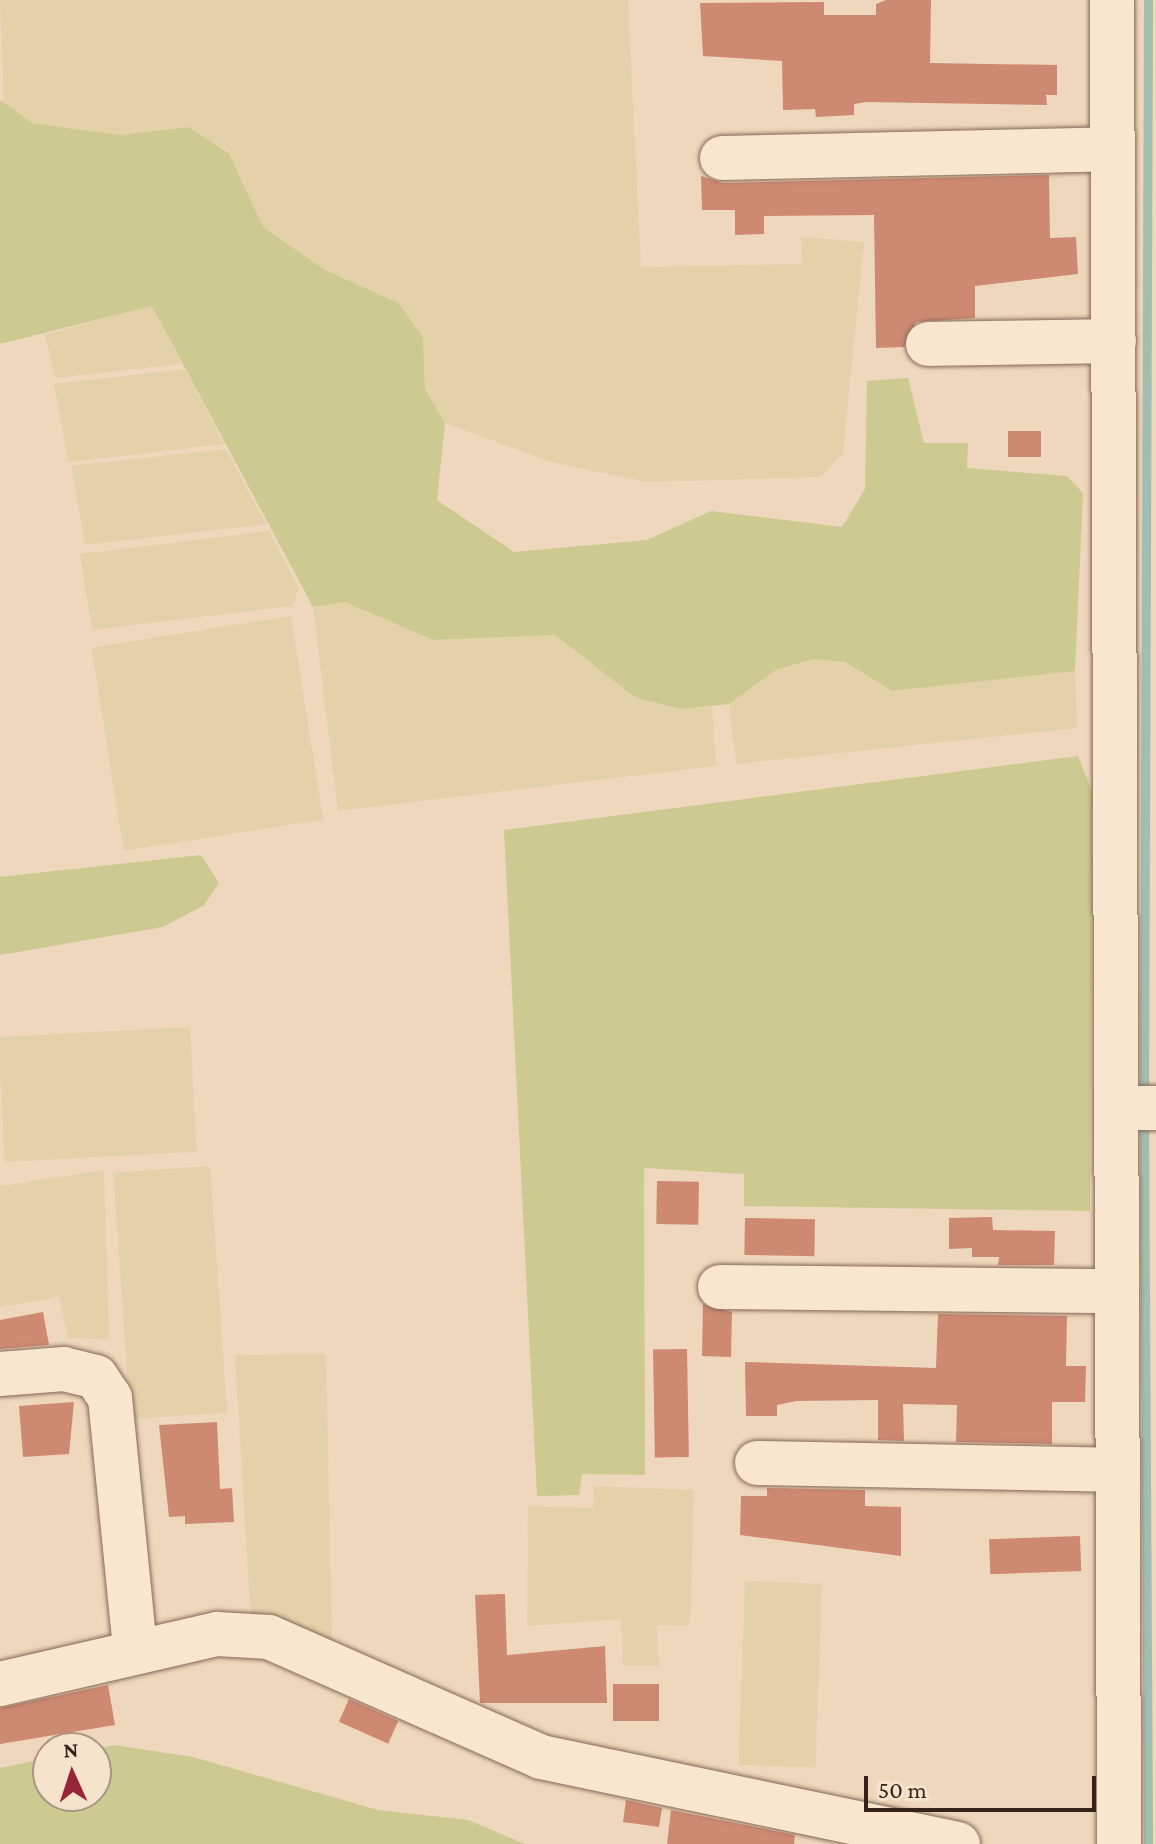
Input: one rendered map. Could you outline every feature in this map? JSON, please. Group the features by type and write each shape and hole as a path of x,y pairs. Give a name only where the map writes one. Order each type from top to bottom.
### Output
{"street":[{"path":"1112,0 1114,341 1141,1108 1116,1291 1119,1844"},
{"path":"722,158 1112,149"},
{"path":"928,344 1114,341"},
{"path":"720,1287 1116,1291"},
{"path":"0,1374 64,1369 96,1377 110,1398 135,1648"},
{"path":"757,1463 1116,1470"},
{"path":"0,1684 135,1648 217,1634 269,1637 541,1757 958,1844"}],"shaded area":[{"path":"0,0 628,0 641,267 802,264 801,237 864,242 843,453 821,477 646,482 551,462 445,423 425,389 423,337 398,304 325,270 263,227 229,152 188,127 120,135 32,123 4,109"},
{"path":"0,100 32,123 120,135 188,127 229,153 263,227 325,270 398,303 423,337 425,389 445,423 437,500 514,552 647,540 711,511 842,527 865,489 867,381 908,378 924,443 968,443 967,468 1067,476 1083,493 1075,671 892,691 845,662 813,659 776,670 729,704 682,709 636,698 555,635 433,640 345,602 313,607 152,306 0,344"},
{"path":"152,305 182,364 55,378 45,335"},
{"path":"185,369 224,444 68,462 54,384"},
{"path":"226,449 266,524 85,545 71,466"},
{"path":"269,531 299,588 292,606 92,630 80,554"},
{"path":"345,602 433,640 555,635 636,698 682,709 712,706 716,766 338,811 313,607"},
{"path":"291,616 323,819 124,851 91,648"},
{"path":"813,659 845,662 892,691 1075,671 1077,728 736,764 729,704 776,670"},
{"path":"1078,756 1092,791 1090,1211 744,1206 744,1174 644,1168 645,1475 582,1474 579,1495 537,1496 504,830"},
{"path":"201,855 219,883 204,905 163,927 0,955 0,877"},
{"path":"190,1027 197,1152 5,1162 0,1037"},
{"path":"210,1166 227,1412 130,1419 113,1173"},
{"path":"104,1170 109,1339 68,1338 59,1297 0,1307 0,1186"},
{"path":"326,1354 332,1642 251,1621 235,1355"},
{"path":"594,1486 694,1490 690,1626 657,1625 659,1666 623,1666 621,1619 527,1626 528,1506 593,1508"},
{"path":"745,1581 822,1584 816,1768 739,1765"},
{"path":"112,1745 193,1757 378,1810 468,1820 525,1844 0,1844 0,1768 32,1761 32,1812 112,1812"}],"building":[{"path":"886,0 931,0 930,63 1057,65 1057,95 1046,95 1047,105 867,102 854,104 854,115 816,117 815,109 783,110 782,61 703,56 700,3 824,2 824,15 876,15 876,4"},
{"path":"1049,175 1050,238 1076,237 1078,274 975,286 975,318 916,322 904,347 876,348 874,215 764,216 764,234 735,235 735,210 702,210 701,176 723,183"},
{"path":"1008,431 1041,431 1041,457 1008,457"},
{"path":"657,1181 699,1182 698,1225 656,1224"},
{"path":"992,1217 993,1230 1055,1231 1054,1265 998,1265 999,1257 972,1257 972,1248 949,1249 949,1218"},
{"path":"745,1218 815,1219 814,1256 744,1255"},
{"path":"703,1304 732,1312 731,1357 702,1356"},
{"path":"43,1312 49,1345 0,1349 0,1320"},
{"path":"938,1314 1067,1316 1066,1366 1086,1366 1085,1402 1052,1402 1052,1444 956,1442 957,1405 903,1404 904,1441 878,1440 878,1400 796,1401 777,1405 777,1416 746,1416 745,1362 936,1368"},
{"path":"687,1349 689,1457 655,1458 653,1350"},
{"path":"74,1402 69,1454 23,1457 19,1406"},
{"path":"217,1422 220,1489 232,1488 234,1522 185,1524 185,1516 169,1517 159,1425"},
{"path":"767,1488 865,1490 865,1506 901,1507 901,1556 740,1535 741,1496 767,1496"},
{"path":"1080,1536 1081,1571 990,1574 989,1539"},
{"path":"505,1594 507,1655 605,1646 607,1703 480,1703 475,1595"},
{"path":"613,1684 659,1684 659,1721 613,1721"},
{"path":"108,1685 115,1725 73,1732 32,1732 32,1739 0,1744 0,1708"},
{"path":"349,1699 398,1721 388,1744 339,1722"},
{"path":"626,1800 662,1808 659,1827 623,1822"},
{"path":"671,1810 795,1835 794,1844 667,1844"}],"waterway":[{"path":"1144,1097 1148,0"},
{"path":"1144,1119 1148,1844"}]}
